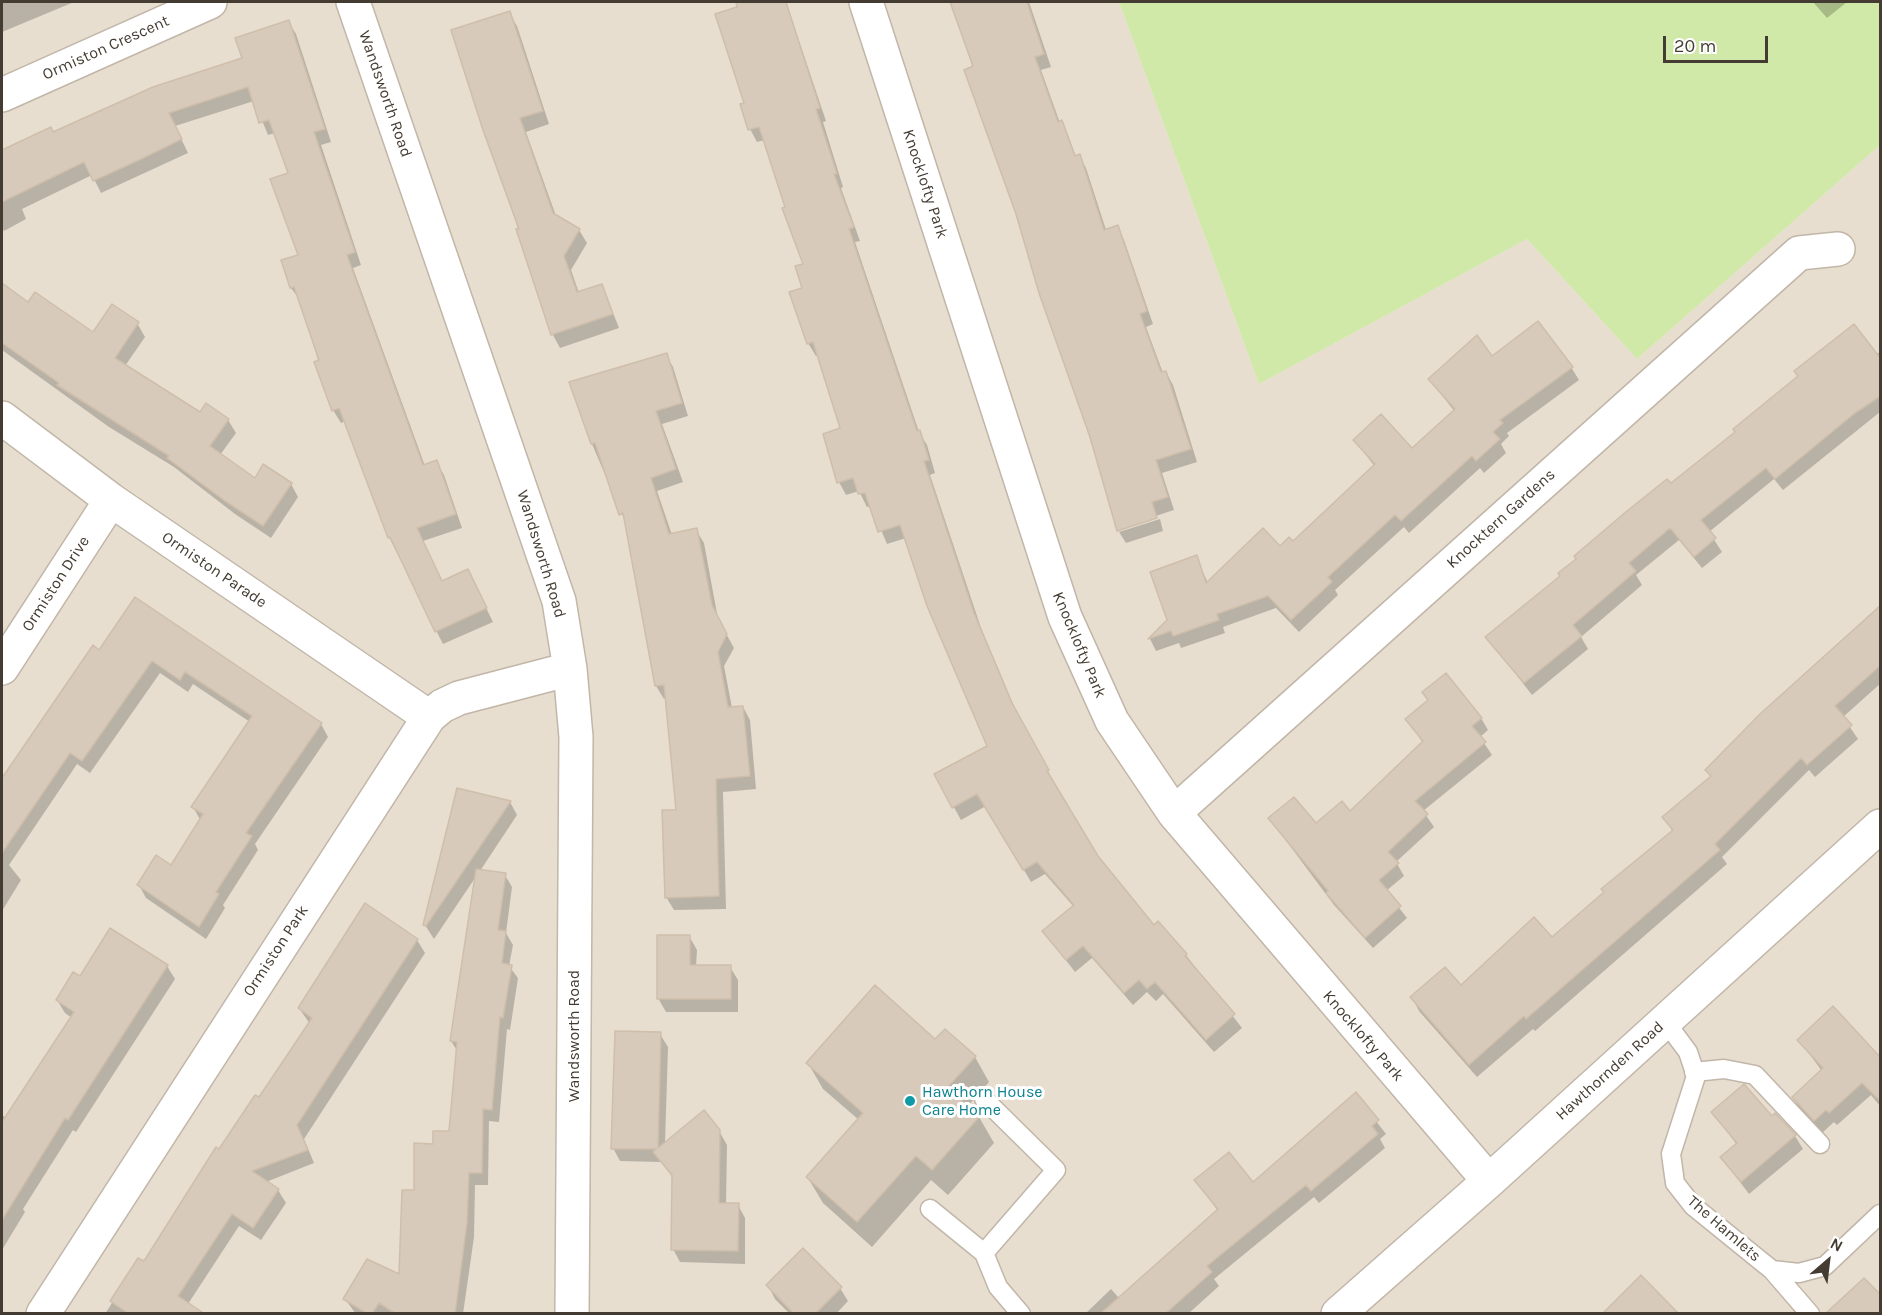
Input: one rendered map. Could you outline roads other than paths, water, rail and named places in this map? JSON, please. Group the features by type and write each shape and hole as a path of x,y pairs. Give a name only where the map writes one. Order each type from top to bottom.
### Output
{"street":[{"name":"Ormiston Crescent","path":"2,95 210,2"},
{"name":"Wandsworth Road","path":"353,2 559,601 570,669 576,737 572,1314"},
{"name":"Knocklofty Park","path":"866,2 1065,617 1112,721 1174,813 1489,1181"},
{"name":"Knocktern Gardens","path":"1174,813 1799,253 1838,249"},
{"name":"Ormiston Parade","path":"2,418 111,500 429,717"},
{"name":"Ormiston Drive","path":"2,668 111,500"},
{"name":"Ormiston Park","path":"43,1314 429,717 442,706 459,698 570,669"},
{"name":"Hawthornden Road","path":"1338,1314 1489,1181 1881,826"}],"lane":[{"path":"1665,1021 1688,1052 1694,1072 1724,1069 1755,1075 1820,1144"},
{"name":"The Hamlets","path":"1694,1072 1696,1076 1671,1154 1675,1183 1693,1206 1772,1270 1810,1314"},
{"path":"984,1099 1056,1170 984,1253"},
{"path":"930,1209 984,1253 998,1287 1021,1314"},
{"name":"The Hamlets","path":"1772,1270 1799,1274 1825,1266 1881,1214"}],"place":[{"name":"Hawthorn House Care Home","path":"910,1101"}]}
